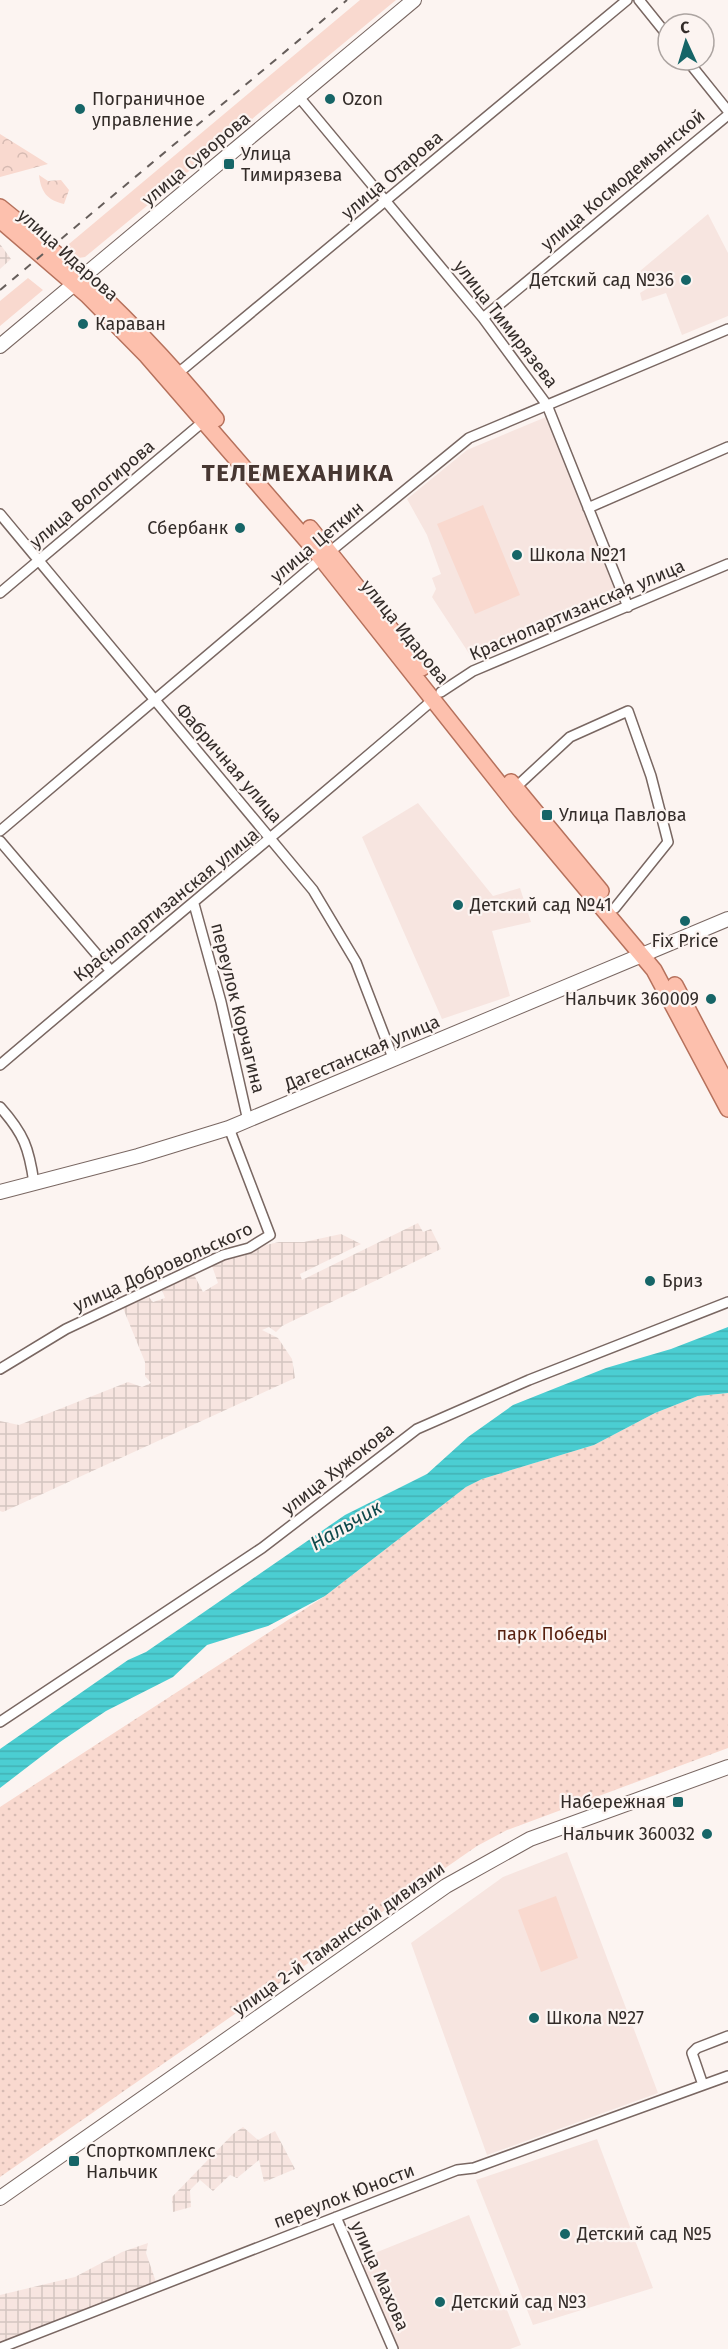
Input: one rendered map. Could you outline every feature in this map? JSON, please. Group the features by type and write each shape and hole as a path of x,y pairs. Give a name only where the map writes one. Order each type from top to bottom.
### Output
{"main road":[{"name":"улица Суворова","path":"0,346 414,0"},
{"name":"улица Идарова","path":"0,207 177,374 438,696 615,908 648,953 728,1109"},
{"name":"улица Идарова","path":"0,220 78,280 326,555"},
{"name":"улица Идарова","path":"438,696 521,811 648,953 668,972 728,1086"},
{"name":"Дагестанская улица","path":"0,1192 138,1156 248,1121 393,1058 728,919"},
{"name":"улица 2-й Таманской дивизии","path":"0,2198 446,1886 487,1861 565,1826 728,1767"}],"street":[{"name":"улица Отарова","path":"177,374 627,0"},
{"path":"639,0 656,21"},
{"path":"696,72 728,113"},
{"name":"улица Тимирязева","path":"299,98 483,318 547,405 628,607"},
{"name":"улица Космодемьянской","path":"483,318 728,113"},
{"name":"улица Цеткин","path":"0,831 326,555 470,438 728,329"},
{"name":"улица Вологирова","path":"0,592 204,421"},
{"path":"588,508 728,447"},
{"name":"Фабричная улица","path":"0,514 155,701 273,838 313,890 356,962 393,1058"},
{"name":"Краснопартизанская улица","path":"0,1065 111,970 273,838 438,696 473,671 728,564"},
{"path":"515,788 570,737 628,711 651,776 668,842 615,908"},
{"path":"0,842 111,970"},
{"name":"переулок Корчагина","path":"194,904 221,1002 248,1121"},
{"path":"0,1107 26,1142 34,1184"},
{"name":"улица Добровольского","path":"0,1369 66,1329 223,1255 249,1248 270,1235 269,1227 228,1128"},
{"name":"улица Хужокова","path":"0,1722 262,1548 417,1429 529,1380 728,1302"},
{"path":"703,2085 692,2058 693,2051 728,2036"},
{"name":"переулок Юности","path":"0,2348 457,2170 474,2168 728,2076"},
{"name":"улица Махова","path":"336,2217 393,2349"}],"shaded area":[{"name":"Детский сад №36","path":"708,214 728,253 728,316 682,335 666,293 642,301 640,293 648,288 640,271"},
{"path":"0,244 11,259 0,269"},
{"name":"Школа №21","path":"546,417 620,602 472,658 432,597 436,589 432,578 441,574 427,535 407,499 467,450"},
{"name":"Детский сад №41","path":"418,803 493,896 520,888 531,922 492,931 510,996 442,1019 362,837"},
{"path":"418,1223 423,1232 431,1229 441,1249 282,1326 276,1332 269,1327 262,1330 278,1338 292,1359 295,1378 3,1512 0,1511 0,1421 19,1425 128,1382 142,1387 151,1383 145,1376 145,1362 123,1308 149,1297 153,1302 165,1298 162,1290 193,1273 203,1292 218,1283 212,1266 257,1247 279,1242 304,1242 341,1234 361,1244 300,1274 302,1280"},
{"name":"Школа №27","path":"567,1852 658,2093 487,2155 411,1943 503,1877"},
{"path":"243,2127 258,2140 275,2131 295,2169 264,2182 259,2160 237,2178 230,2175 213,2191 200,2180 190,2190 191,2207 173,2212 172,2197 233,2134"},
{"name":"Детский сад №5","path":"597,2139 653,2288 533,2325 476,2180"},
{"name":"Детский сад №3","path":"469,2215 521,2345 510,2349 396,2349 360,2259"},
{"path":"148,2243 146,2253 156,2282 0,2343 0,2295 75,2277 122,2252"}],"green space":[{"path":"360,0 396,0 85,257 72,259 63,249"},
{"path":"0,134 48,164 0,177"},
{"path":"39,175 48,181 61,180 69,190 64,204 49,198 41,186"},
{"path":"28,278 43,290 0,326 0,301"},
{"path":"483,505 520,595 475,614 437,524"},
{"name":"парк Победы","path":"728,1393 728,1748 507,1830 477,1846 0,2177 0,1807 325,1596 466,1487 482,1479 594,1445 655,1413 698,1396"},
{"path":"556,1896 578,1958 541,1972 518,1910"}],"water":[{"name":"Нальчик","path":"728,1327 728,1393 698,1396 655,1413 594,1445 482,1479 466,1487 325,1596 268,1626 207,1645 173,1677 106,1711 60,1742 0,1788 0,1749 128,1660 146,1652 345,1515 427,1474 468,1437 513,1405 606,1368 671,1349"}],"railway":[{"path":"0,290 347,0"}],"place":[{"name":"Ozon","path":"330,99"},
{"name":"Пограничное управление","path":"80,109"},
{"name":"Улица Тимирязева","path":"229,164"},
{"name":"Детский сад №36","path":"686,280"},
{"name":"Караван","path":"83,324"},
{"name":"Сбербанк","path":"240,528"},
{"name":"Школа №21","path":"517,555"},
{"name":"Улица Павлова","path":"547,815"},
{"name":"Детский сад №41","path":"458,905"},
{"name":"Fix Price","path":"685,921"},
{"name":"Нальчик 360009","path":"711,999"},
{"name":"Бриз","path":"650,1281"},
{"name":"Набережная","path":"678,1802"},
{"name":"Нальчик 360032","path":"707,1834"},
{"name":"Школа №27","path":"534,2018"},
{"name":"Спорткомплекс Нальчик","path":"74,2161"},
{"name":"Детский сад №5","path":"565,2234"},
{"name":"Детский сад №3","path":"440,2302"}],"district":[{"name":"ТЕЛЕМЕХАНИКА","path":"298,473"}]}
